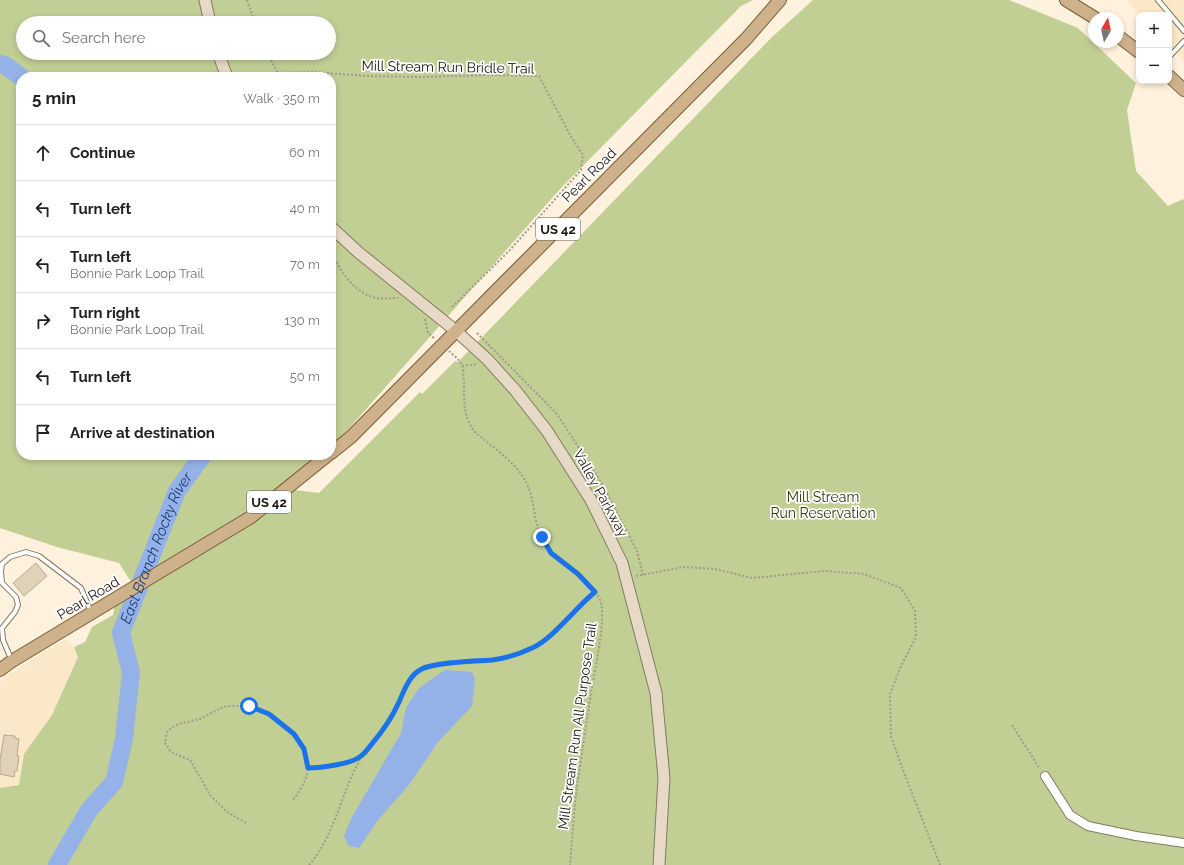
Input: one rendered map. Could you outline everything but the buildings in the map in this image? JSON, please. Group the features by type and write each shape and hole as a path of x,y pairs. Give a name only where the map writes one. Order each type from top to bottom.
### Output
{"main road":[{"name":"Pearl Road","path":"336,449 351,437 746,40 780,0"},
{"path":"1066,0 1088,14"},
{"path":"1124,41 1136,50"},
{"path":"1172,79 1184,90"},
{"name":"Pearl Road","path":"0,670 12,661 251,517 322,460"}],"street":[{"path":"204,0 208,16"},
{"path":"221,60 225,72"},
{"name":"Valley Parkway","path":"336,232 358,252 456,331 492,364 515,390 547,431 590,500 622,563 656,693 664,778 660,865"},
{"path":"1045,776 1070,815 1088,826 1136,836 1184,843"}],"lane":[{"path":"1158,0 1184,31"},
{"path":"1172,54 1184,40"},
{"path":"12,661 3,640 2,628 15,612 18,605 16,597 1,582 2,564 10,557 26,552 39,556 81,588 92,614"}],"path":[{"path":"247,0 253,16"},
{"name":"Mill Stream Run Bridle Trail","path":"271,60 277,72"},
{"name":"Mill Stream Run Bridle Trail","path":"336,74 422,77 489,75 539,76 570,135 583,155 581,170 509,251 452,307"},
{"path":"336,262 351,282 361,290 375,297 400,298"},
{"path":"424,316 428,333"},
{"path":"478,333 558,414 603,485 637,551 643,575"},
{"name":"Mill Stream Run All Purpose Trail","path":"455,356 462,366 464,409 470,427 514,465 522,474 528,484 545,545 551,553 578,574 595,592 602,608 577,788 570,865"},
{"path":"626,578 684,567 714,569 752,578 825,571 864,574 902,588 915,611 916,638 901,666 890,694 891,737 940,865"},
{"path":"309,865 319,852 330,832 345,793 362,756 387,724 411,679 420,670 453,663 500,658 539,645 595,592"},
{"path":"246,823 227,812 210,795 190,760 172,752 165,743 168,732 175,726 208,716 225,707 249,706 269,714 294,734 304,749 308,768 300,789 292,801"},
{"path":"1012,725 1045,776"},
{"path":"308,768 322,767 350,761 362,756"}],"shaded area":[{"path":"1127,0 1184,0 1184,61 1172,49 1172,12 1137,12"},
{"path":"66,639 74,647 78,657 52,715 24,754 19,785 0,788 0,681"}],"green space":[{"name":"Mill Stream Run Reservation","path":"0,0 753,0 741,6 560,189 336,443 336,72 16,72 16,460 320,460 288,489 319,493 420,392 422,394 455,361 458,362 771,38 813,0 1009,0 1078,28 1088,37 1088,48 1099,48 1136,83 1127,110 1136,171 1168,206 1183,199 1184,200 1184,865 0,865 0,788 19,785 24,754 52,715 78,657 74,647 85,642 92,627 113,615 116,596 133,585 119,563 57,547 0,528"}],"water":[{"path":"445,670 472,672 475,679 472,706 438,742 409,785 378,820 359,848 349,846 344,836 351,819 401,733 406,708 419,688"}],"waterway":[{"name":"East Branch Rocky River","path":"0,64 5,65 16,73"},
{"name":"East Branch Rocky River","path":"57,865 89,810 114,782 124,739 131,672 121,633 177,491 199,460"}],"route":[{"path":"249,706 269,714 294,734 304,749 308,768 316,768 350,761 362,756 394,714 407,685 420,670 453,663 500,658 533,648 544,642 587,598 595,592 578,574 551,553 545,545 542,537"}]}
